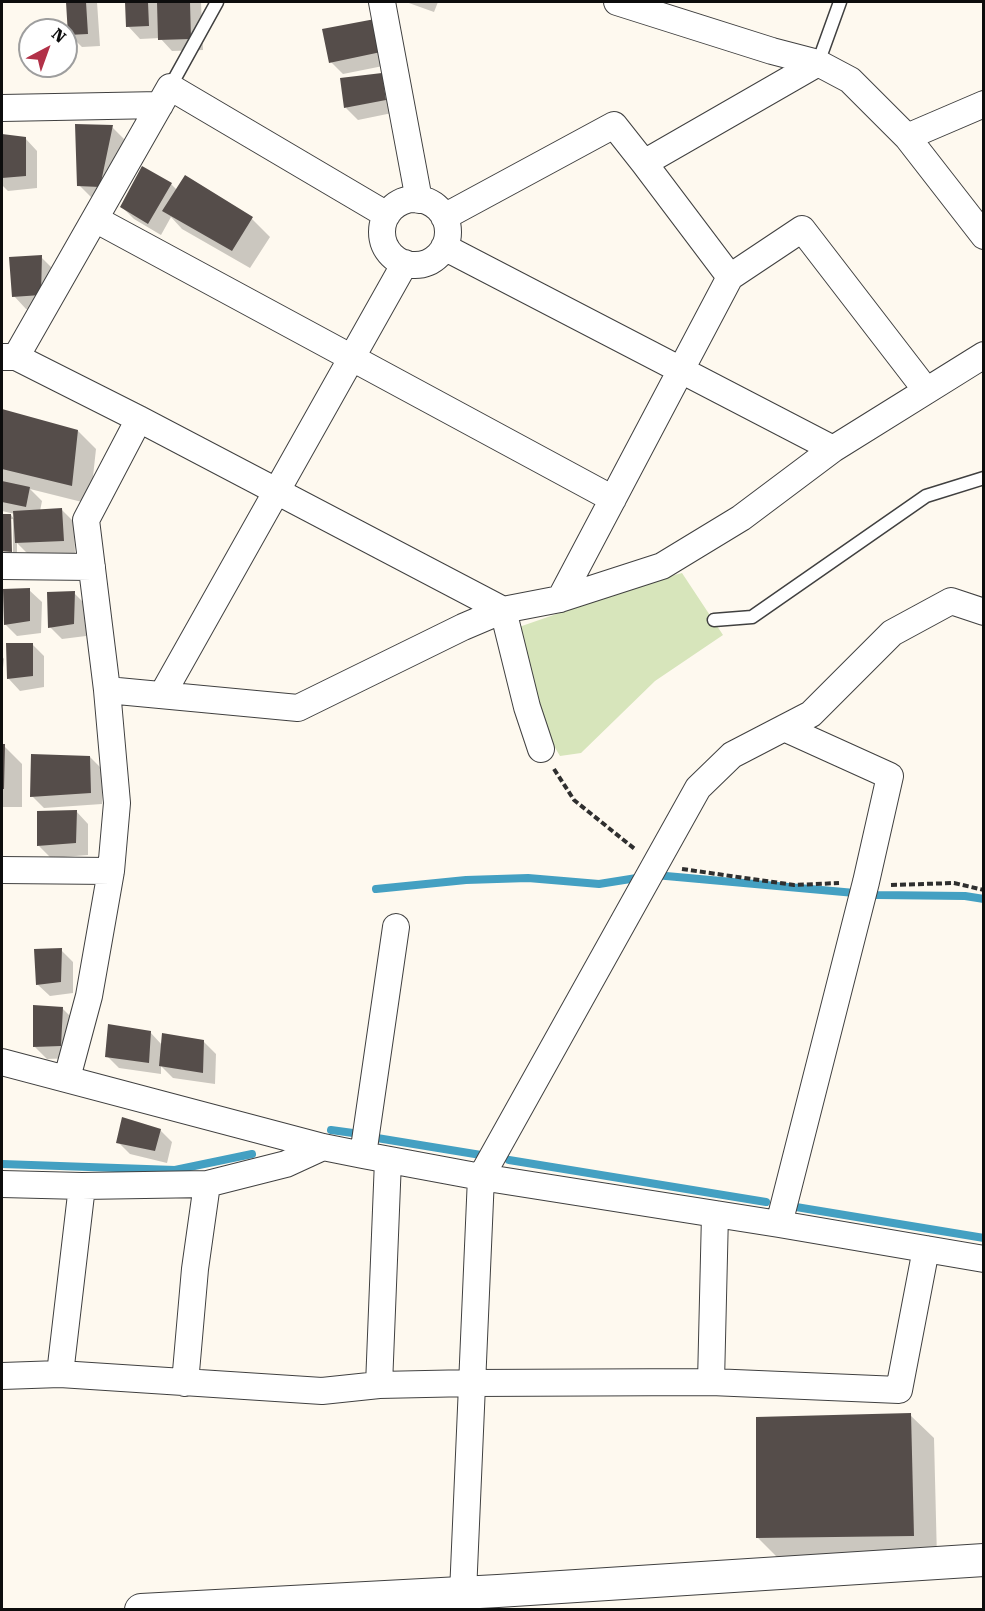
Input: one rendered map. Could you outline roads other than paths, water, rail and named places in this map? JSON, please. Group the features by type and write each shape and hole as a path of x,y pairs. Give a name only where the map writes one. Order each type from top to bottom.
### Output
{"street":[{"path":"382,2 419,200"},
{"path":"628,3 772,51 818,63 850,80 907,137 984,236"},
{"path":"644,163 818,63"},
{"path":"165,96 95,219 9,357 140,419 503,610 527,707 541,749"},
{"path":"2,108 165,96 387,215"},
{"path":"907,137 984,104"},
{"path":"444,217 614,125 730,277"},
{"path":"419,200 434,205 444,217 448,227 444,247 431,261 414,265 405,263 389,251 384,243 383,224 387,215 401,202 419,200"},
{"path":"95,219 613,499"},
{"path":"560,599 730,277 802,229 927,390"},
{"path":"444,247 833,449"},
{"path":"162,695 405,263"},
{"path":"107,690 298,708 463,627 503,610 560,599 662,566 741,518 833,449 984,356"},
{"path":"67,1078 89,996 111,872 117,803 107,690 86,520 140,419"},
{"path":"2,566 92,567"},
{"path":"463,1593 481,1177 698,788 732,755 811,714 892,633 951,601 984,612"},
{"path":"779,1224 866,882 890,776 784,728"},
{"path":"2,870 111,872"},
{"path":"363,1155 396,927"},
{"path":"2,1062 323,1147 481,1177 779,1224 984,1260"},
{"path":"2,1184 82,1186 207,1184 286,1164 323,1147"},
{"path":"380,1385 388,1160"},
{"path":"184,1383 195,1269 207,1184"},
{"path":"60,1374 82,1186"},
{"path":"711,1382 715,1214"},
{"path":"2,1376 60,1374 322,1391 380,1385 711,1382 899,1390 926,1249"},
{"path":"141,1610 463,1593 984,1560"}],"lane":[{"path":"165,96 217,2"},
{"path":"818,63 840,2"},
{"path":"714,620 752,617 926,496 984,478"}],"waterway":[{"path":"655,875 877,895 965,896 984,899"},
{"path":"376,889 466,880 528,878 599,884 643,877"},
{"path":"331,1130 353,1133"},
{"path":"377,1138 481,1155"},
{"path":"2,1164 175,1170 252,1154"},
{"path":"509,1160 766,1202"},
{"path":"796,1207 984,1238"}]}
